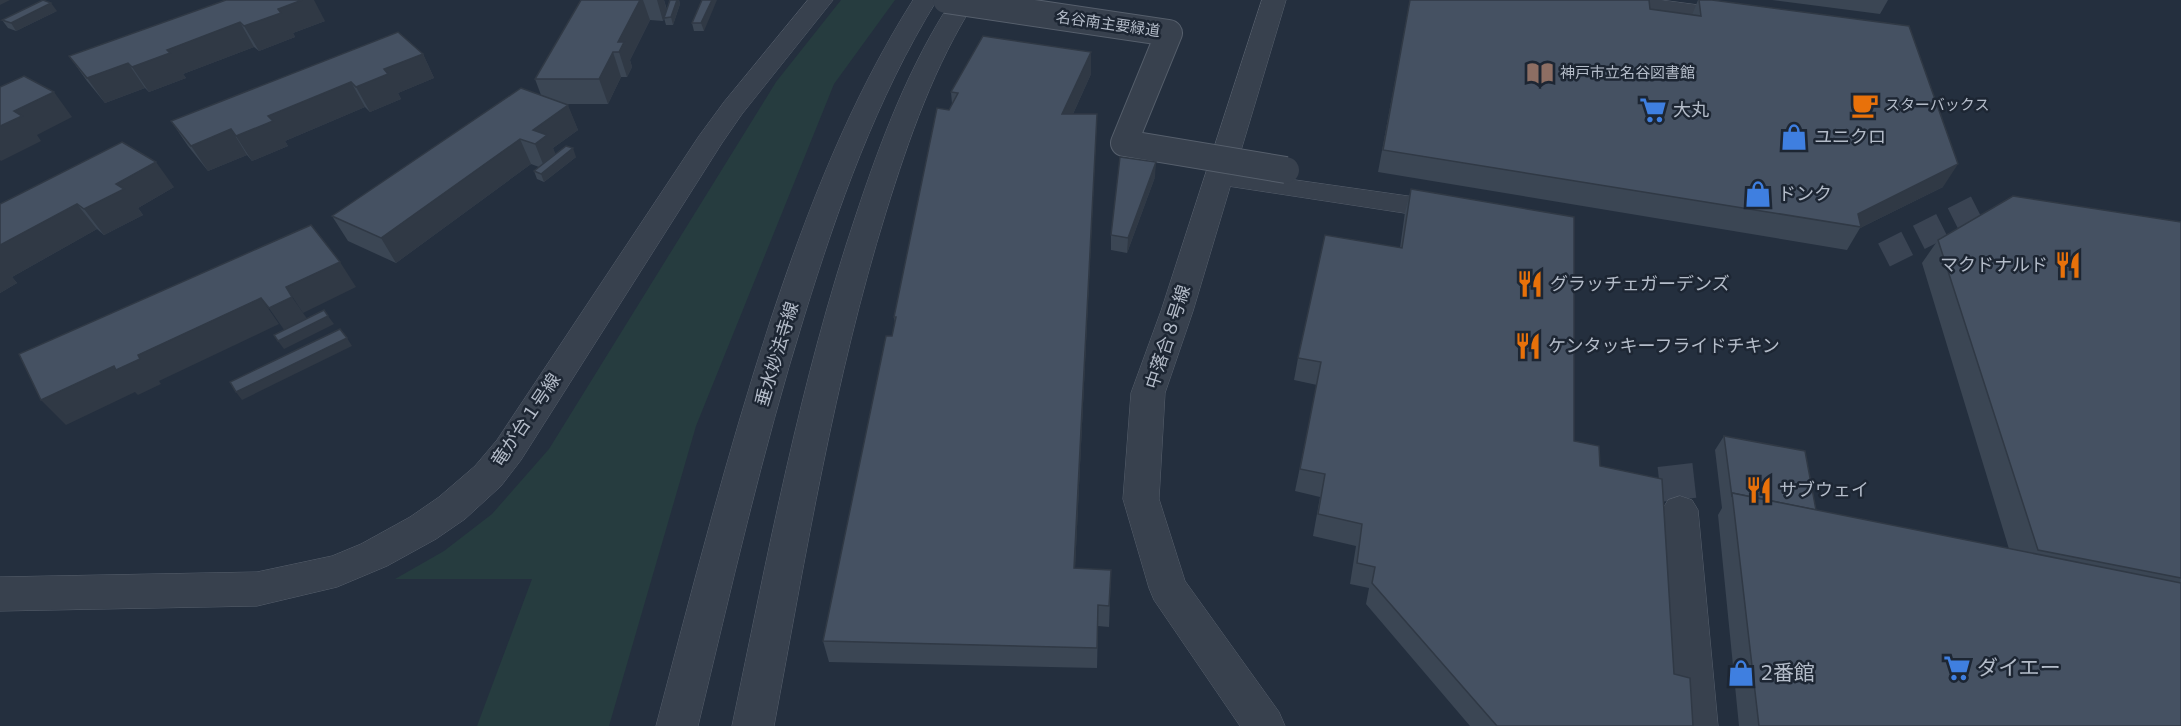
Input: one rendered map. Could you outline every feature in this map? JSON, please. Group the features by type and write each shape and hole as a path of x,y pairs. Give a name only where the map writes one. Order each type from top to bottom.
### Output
{"street":[{"name":"竜が台１号線","path":"0,594 257,589 337,571 374,555 423,528 452,508 488,476 509,450 709,142 733,108 821,0"},
{"name":"垂水妙法寺線","path":"677,726 725,532 772,366 826,201 892,52 925,0"},
{"name":"名谷南主要緑道","path":"946,0 1169,33 1124,144 1286,170"},
{"path":"753,726 831,348 865,230 890,156 914,96 940,42 964,0"},
{"name":"中落合８号線","path":"1264,726 1168,588 1141,499 1149,393 1274,0"},
{"path":"1611,0 1752,19"},
{"path":"1218,177 1442,211 1471,211"},
{"path":"1680,510 1698,726"}],"green space":[{"path":"841,0 895,0 834,84 696,426 609,726 477,726 532,579 395,579 444,551 492,514 549,449 776,82"}],"building":[{"path":"43,0 51,3 11,23 2,20"},
{"path":"226,0 302,0 278,9 281,13 244,26 240,22 167,50 170,53 132,67 128,63 87,78 69,56"},
{"path":"581,0 640,0 618,42 624,42 619,52 613,52 599,79 535,79"},
{"path":"670,0 677,0 671,17 664,18"},
{"path":"702,0 712,0 701,23 692,23"},
{"name":"大丸","path":"1410,0 1649,0 1650,9 1701,16 1699,0 1712,0 1909,26 1958,164 1858,214 1861,227 1383,150"},
{"path":"398,32 423,54 384,69 388,74 356,87 351,82 268,116 273,121 236,136 231,129 191,146 171,121"},
{"path":"983,36 1091,52 1062,114 1097,114 1074,568 1111,570 1109,606 1098,605 1097,648 823,641 886,336 892,336 937,108 949,110 958,93 951,92"},
{"path":"24,76 54,92 14,111 22,116 0,126 0,87"},
{"path":"521,88 568,105 533,130 547,135 535,144 520,139 381,238 332,216"},
{"path":"122,142 156,162 116,184 124,189 84,209 77,204 0,245 0,204"},
{"path":"566,146 573,148 541,174 534,171"},
{"path":"1120,157 1156,162 1128,238 1111,235"},
{"path":"1411,189 1574,217 1574,441 1599,446 1600,466 1662,479 1674,674 1690,678 1693,726 1497,726 1372,583 1375,567 1357,563 1362,524 1318,514 1325,474 1300,469 1321,362 1298,358 1325,235 1402,248"},
{"path":"2013,196 2181,222 2181,578 2038,550 1938,240"},
{"path":"311,225 340,262 286,287 292,297 269,308 261,298 138,355 140,359 116,370 114,366 41,400 19,354"},
{"path":"324,310 328,316 278,341 274,335"},
{"path":"340,329 347,338 236,392 230,382"},
{"path":"1724,436 1805,451 1816,510 1732,493 1732,497"},
{"name":"ダイエー","path":"1732,493 2181,583 2181,726 1759,726"}],"tunnel":[{"path":"1884,255 1979,207"},
{"path":"1675,465 1680,510"}],"place":[{"name":"神戸市立名谷図書館","path":"1540,73"},
{"name":"スターバックス","path":"1865,105"},
{"name":"大丸","path":"1653,110"},
{"name":"ユニクロ","path":"1794,137"},
{"name":"ドンク","path":"1758,194"},
{"name":"マクドナルド","path":"2068,265"},
{"name":"グラッチェガーデンズ","path":"1530,284"},
{"name":"ケンタッキーフライドチキン","path":"1528,346"},
{"name":"サブウェイ","path":"1759,490"},
{"name":"ダイエー","path":"1957,668"},
{"name":"2番館","path":"1741,673"}]}
